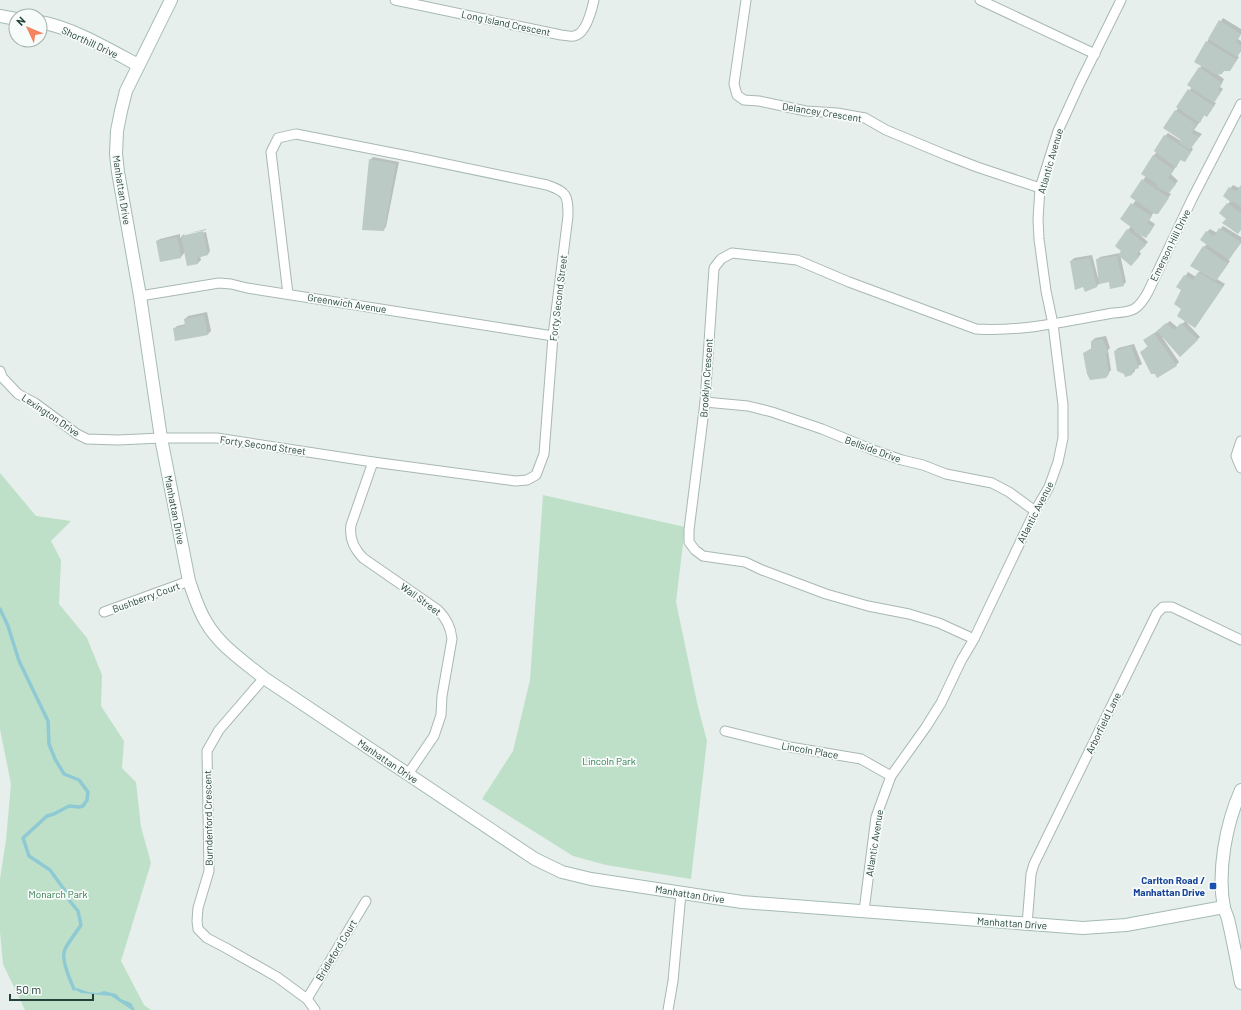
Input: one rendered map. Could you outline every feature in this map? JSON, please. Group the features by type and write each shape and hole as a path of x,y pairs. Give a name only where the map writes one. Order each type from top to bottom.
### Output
{"street":[{"name":"Manhattan Drive","path":"171,0 126,91 120,111 116,154 140,296 161,438 189,581 197,604 206,623 226,648 264,678 535,859 562,872 590,880 742,902 1083,928 1126,925 1224,907"},
{"name":"Long Island Crescent","path":"395,0 561,35 574,36 579,34 586,24 594,0"},
{"name":"Delancey Crescent","path":"746,0 734,84 737,95 744,100 759,101 806,111 865,118 886,130 946,155 1040,188"},
{"path":"980,0 1095,54"},
{"name":"Atlantic Avenue","path":"864,911 876,817 891,776 941,703 974,639 1035,511 1049,487 1058,462 1063,438 1063,405 1053,324 1046,291 1039,239 1038,219 1040,188 1058,131 1121,0"},
{"name":"Shorthill Drive","path":"48,24 103,46 138,65"},
{"name":"Emerson Hill Drive","path":"1053,324 1113,313 1128,312 1136,309 1142,303 1192,199 1241,104"},
{"name":"Forty Second Street","path":"161,438 217,438 373,462 516,481 527,480 536,475 544,454 553,336 568,216 568,202 564,194 557,189 547,186 413,157 296,134 278,138 271,152 288,294"},
{"name":"Brooklyn Crescent","path":"974,639 939,623 910,614 868,606 826,594 745,562 704,556 695,550 689,542 689,530 705,402 714,268 721,259 732,253 798,260 849,282 976,330 996,331 1053,324"},
{"name":"Greenwich Avenue","path":"140,296 219,284 231,284 247,288 553,336"},
{"name":"Lexington Drive","path":"0,371 2,377 18,394 35,403 77,434 86,438 118,440 161,438"},
{"name":"Bellside Drive","path":"705,402 748,406 778,414 822,429 902,460 923,465 946,474 992,483 1009,492 1035,511"},
{"path":"1241,441 1236,456 1241,468"},
{"name":"Wall Street","path":"373,462 351,525 350,534 352,543 357,552 363,558 438,610 445,618 451,630 452,639 442,696 442,715 434,736 408,774"},
{"name":"Bushberry Court","path":"104,612 189,581"},
{"name":"Arborfield Lane","path":"1027,924 1031,874 1034,864 1157,613 1163,607 1172,607 1241,640"},
{"name":"Burndenford Crescent","path":"264,678 219,730 207,751 209,871 198,908 198,929 208,938 277,978 307,999 315,1010"},
{"name":"Lincoln Place","path":"725,731 790,747 861,759 891,776"},
{"path":"1241,790 1232,816 1223,854 1222,877 1224,907 1228,918 1241,983"},
{"path":"668,1010 673,981 681,893"},
{"name":"Bridleford Court","path":"307,999 366,901"}],"green space":[{"name":"Monarch Park","path":"0,473 36,516 71,521 51,541 61,560 59,604 87,638 102,675 101,706 124,741 122,768 136,782 141,827 151,863 121,961 144,1005 151,1010 25,1010 3,964 0,932 0,879 6,840 11,784 0,729"},
{"name":"Lincoln Park","path":"543,495 685,527 676,602 698,707 707,741 691,879 606,865 573,856 482,799 513,751 530,680"}],"water":[{"path":"77,988 88,992 98,993 104,991 116,994 121,999 131,1003 135,1010 132,1010 111,996 81,993 74,989"}],"building":[{"path":"1219,20 1241,34 1236,42 1241,46 1241,51 1237,57 1208,39"},
{"path":"1206,41 1237,60 1230,71 1224,71 1222,74 1217,75 1194,62"},
{"path":"1199,67 1222,83 1218,90 1221,92 1214,103 1187,85"},
{"path":"1188,89 1214,106 1207,117 1204,115 1200,123 1176,107"},
{"path":"1175,110 1196,124 1192,133 1199,137 1190,150 1179,143 1181,140 1163,128"},
{"path":"1164,135 1191,152 1185,162 1180,160 1176,168 1154,151"},
{"path":"1153,155 1174,170 1168,178 1176,184 1169,193 1157,187 1157,184 1141,174"},
{"path":"369,159 396,164 384,231 362,230"},
{"path":"1142,179 1169,198 1158,214 1155,214 1130,197"},
{"path":"1241,185 1241,207 1234,202 1232,203 1223,196 1229,187 1236,191"},
{"path":"1131,203 1152,216 1147,223 1153,227 1146,238 1134,232 1135,230 1120,219"},
{"path":"1227,203 1241,213 1241,230 1238,234 1222,223 1226,219 1219,213"},
{"path":"1219,228 1241,242 1229,260 1200,240 1206,231 1214,236"},
{"path":"1127,229 1146,245 1137,254 1139,257 1131,266 1118,255 1121,251 1115,246"},
{"path":"203,231 208,255 197,258 198,264 187,266 181,236"},
{"path":"177,237 181,258 160,262 156,241"},
{"path":"1203,246 1228,264 1216,281 1190,266"},
{"path":"1117,256 1124,286 1110,289 1109,282 1099,284 1096,259"},
{"path":"1090,258 1097,287 1085,292 1083,287 1075,290 1070,261"},
{"path":"1198,272 1223,287 1195,328 1177,316 1181,309 1174,304 1181,290 1176,287 1184,275 1193,280"},
{"path":"204,315 208,335 175,341 173,328 185,326 184,319"},
{"path":"1166,323 1174,330 1181,323 1198,340 1180,357 1157,331"},
{"path":"1154,333 1177,366 1157,378 1155,374 1151,374 1140,352 1148,347 1143,340"},
{"path":"1103,339 1108,352 1106,354 1109,374 1106,378 1090,380 1087,374 1083,353 1091,349 1091,341"},
{"path":"1131,346 1139,368 1133,370 1132,375 1125,377 1124,374 1117,371 1114,351"}],"waterway":[{"path":"0,609 8,626 19,661 48,721 49,744 55,759 64,774 79,780 88,792 87,800 83,806 69,806 47,816 23,838 29,856 50,870 66,892 69,900 78,911 81,925 65,949 64,953 66,969 74,989"}],"place":[{"name":"Carlton Road / Manhattan Drive","path":"1213,886"}]}
